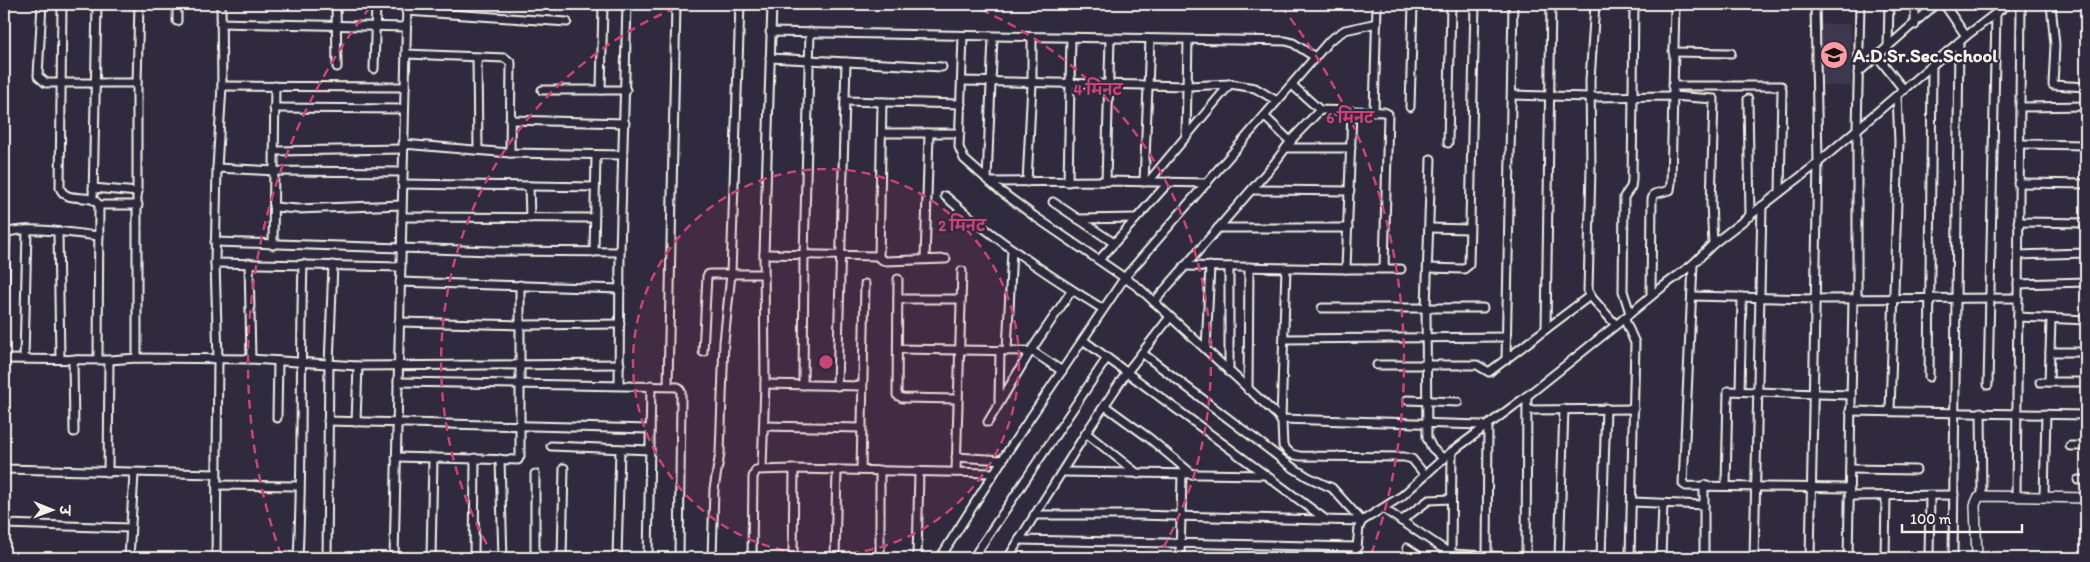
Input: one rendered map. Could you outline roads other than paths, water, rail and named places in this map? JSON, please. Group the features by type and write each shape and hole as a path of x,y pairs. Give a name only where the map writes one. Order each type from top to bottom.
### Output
{"street":[{"path":"42,4 38,76 40,81 46,84 137,83"},
{"path":"62,4 60,84 60,188 62,194 93,199 99,204 138,205"},
{"path":"93,199 98,4"},
{"path":"137,358 137,83 139,4"},
{"path":"177,21 178,4"},
{"path":"216,558 218,359 215,263 217,168 222,86 221,4"},
{"path":"336,4 336,67"},
{"path":"374,69 376,4"},
{"path":"601,90 603,4"},
{"path":"619,385 620,252 628,4"},
{"path":"668,386 676,4"},
{"path":"712,558 714,489 720,453 724,342 731,274 740,4"},
{"path":"762,468 765,384 764,254 772,4"},
{"path":"1374,112 1377,4"},
{"path":"1410,107 1412,4"},
{"path":"1448,143 1451,4"},
{"path":"1428,268 1466,268 1469,262 1475,4"},
{"path":"1506,360 1513,4"},
{"path":"1546,329 1551,4"},
{"path":"1595,4 1590,97 1591,176 1588,286 1591,296 1616,326"},
{"path":"1630,313 1623,291 1624,197 1631,187 1632,180 1634,4"},
{"path":"1651,296 1652,199 1654,194 1668,191 1671,187 1675,4"},
{"path":"1810,558 1818,162 1815,4"},
{"path":"1848,558 1860,4"},
{"path":"1888,47 1889,4"},
{"path":"1914,24 1915,4"},
{"path":"1858,73 1936,4"},
{"path":"1944,4 1966,36"},
{"path":"1034,515 1181,516 1362,521 1402,496 1485,425 1527,396 1616,326 1693,264 1713,244 1818,162 1932,67 1966,36 2008,4"},
{"path":"2016,497 2021,4"},
{"path":"2051,4 2054,45 2053,85 2086,87"},
{"path":"394,558 407,8 567,22"},
{"path":"1988,386 1996,14"},
{"path":"220,23 406,27"},
{"path":"940,558 994,473 1125,277 1330,40 1350,28 1377,24"},
{"path":"770,32 1286,41 1293,42 1315,57"},
{"path":"803,385 804,255 810,32"},
{"path":"963,36 959,147 961,156 989,181 1034,216 1125,277 1281,419 1485,425"},
{"path":"989,181 993,37"},
{"path":"1027,182 1032,84 1032,37"},
{"path":"1068,182 1072,38"},
{"path":"1106,181 1110,39"},
{"path":"1146,182 1150,40"},
{"path":"1186,136 1188,40"},
{"path":"1953,558 1959,42"},
{"path":"1673,52 1731,53"},
{"path":"406,54 509,59 511,63 510,153"},
{"path":"1878,56 1904,90"},
{"path":"477,57 478,150"},
{"path":"770,58 942,67"},
{"path":"837,386 846,62"},
{"path":"1929,377 1932,67"},
{"path":"962,81 1188,86 1230,84 1255,88 1277,101"},
{"path":"1146,182 1230,84"},
{"path":"1292,84 1320,110 1384,112 1390,116 1384,268"},
{"path":"222,86 405,87"},
{"path":"273,245 275,207 275,86"},
{"path":"1672,86 1781,86 1780,192"},
{"path":"542,90 626,90"},
{"path":"1512,95 1590,97 1672,96 1714,99 1711,203 1713,244"},
{"path":"1890,410 1892,298 1899,142 1897,96"},
{"path":"1748,99 1750,216"},
{"path":"846,101 961,104"},
{"path":"882,102 878,256 881,260 885,261 946,259"},
{"path":"2020,107 2086,106"},
{"path":"274,108 404,109"},
{"path":"1154,302 1320,110"},
{"path":"1346,268 1352,112"},
{"path":"1264,116 1288,145 1351,148"},
{"path":"510,120 625,123"},
{"path":"882,132 960,133"},
{"path":"925,259 930,141 927,132"},
{"path":"2019,144 2086,145"},
{"path":"274,151 403,146 510,153 623,155"},
{"path":"594,252 596,155"},
{"path":"1431,159 1426,308 1428,441 1444,459"},
{"path":"217,168 275,171 403,172"},
{"path":"989,181 1207,183"},
{"path":"1099,260 1169,182"},
{"path":"2018,183 2086,184"},
{"path":"402,184 595,187"},
{"path":"529,186 530,218"},
{"path":"93,188 138,192"},
{"path":"1252,190 1350,191"},
{"path":"945,196 986,231 1103,309"},
{"path":"1053,202 1114,243"},
{"path":"98,359 99,204"},
{"path":"275,207 402,205"},
{"path":"1754,558 1762,206"},
{"path":"402,217 594,218"},
{"path":"1078,219 1136,218"},
{"path":"2018,222 2086,223"},
{"path":"1218,228 1348,228"},
{"path":"1428,228 1469,229"},
{"path":"4,301 6,233 27,230 99,236"},
{"path":"24,359 27,230"},
{"path":"58,233 60,358"},
{"path":"216,242 273,245 620,252"},
{"path":"999,402 1012,249"},
{"path":"2018,255 2086,253"},
{"path":"764,254 878,256"},
{"path":"215,263 401,267"},
{"path":"249,263 251,359"},
{"path":"298,558 303,264"},
{"path":"1693,264 1682,480 1684,486 1850,488"},
{"path":"327,558 329,364 334,265"},
{"path":"1184,266 1401,269"},
{"path":"1206,349 1210,266"},
{"path":"1248,390 1249,266"},
{"path":"1229,267 1229,372"},
{"path":"1286,268 1281,419 1282,442 1285,449 1293,455 1404,457 1412,459 1425,475"},
{"path":"956,472 958,351 962,271"},
{"path":"704,352 706,276 764,274"},
{"path":"898,278 897,392 899,397 958,399"},
{"path":"400,282 621,289"},
{"path":"2018,284 2086,282"},
{"path":"861,470 865,284"},
{"path":"396,457 518,460 520,456 520,285"},
{"path":"988,422 1030,352 1072,290"},
{"path":"1377,365 1427,363 1480,365 1489,372 1591,296"},
{"path":"1692,296 1815,299 2018,298"},
{"path":"1740,391 1742,297"},
{"path":"898,299 961,299"},
{"path":"1322,308 1483,308"},
{"path":"1008,558 1086,432 1127,372 1170,317"},
{"path":"1624,318 1635,343 1633,502 1630,558"},
{"path":"2018,318 2086,320"},
{"path":"2050,320 2050,382"},
{"path":"399,322 519,325 620,324"},
{"path":"1284,339 1505,337"},
{"path":"1083,340 1325,519"},
{"path":"898,349 1030,352 1062,371"},
{"path":"2050,352 2086,352"},
{"path":"1142,353 1292,467 1332,488 1362,521"},
{"path":"973,558 1107,358"},
{"path":"4,359 251,359 358,366 620,364"},
{"path":"73,359 74,432"},
{"path":"108,473 109,360"},
{"path":"277,418 278,361"},
{"path":"356,422 358,366"},
{"path":"398,382 651,385 678,387 681,392 679,558"},
{"path":"2040,382 2086,382"},
{"path":"765,384 862,386"},
{"path":"648,558 651,385"},
{"path":"1726,486 1727,393 1731,390 1851,395"},
{"path":"1384,509 1451,554 1526,558 1527,396"},
{"path":"1407,400 1458,402"},
{"path":"1105,406 1149,438 1192,474"},
{"path":"1601,558 1606,408"},
{"path":"1528,410 1634,408"},
{"path":"1558,558 1564,409"},
{"path":"1850,411 1955,411 2086,415"},
{"path":"1982,412 1982,496"},
{"path":"2044,497 2046,414"},
{"path":"328,421 650,429"},
{"path":"1485,425 1488,557"},
{"path":"764,426 861,428"},
{"path":"1086,432 1138,474"},
{"path":"551,446 650,450"},
{"path":"2070,446 2086,446"},
{"path":"617,558 620,449"},
{"path":"1451,554 1452,452"},
{"path":"956,457 1003,460"},
{"path":"431,558 433,458"},
{"path":"474,558 475,458"},
{"path":"500,459 503,558"},
{"path":"562,558 564,468"},
{"path":"752,558 754,477 756,470 762,468 794,468 994,473"},
{"path":"794,468 794,558"},
{"path":"4,469 134,474 216,474"},
{"path":"1850,469 1916,470"},
{"path":"835,558 837,470"},
{"path":"880,470 880,558"},
{"path":"916,558 919,471"},
{"path":"1063,472 1264,474"},
{"path":"129,558 134,474"},
{"path":"535,474 536,558"},
{"path":"1180,558 1182,474"},
{"path":"2078,480 2086,480"},
{"path":"216,485 299,486"},
{"path":"1704,485 1704,558"},
{"path":"1929,558 1930,495"},
{"path":"1850,496 1954,495"},
{"path":"1885,558 1886,496"},
{"path":"1976,558 1976,505 1978,498 1982,496 2086,498"},
{"path":"1401,521 1429,500 1451,500"},
{"path":"1633,502 1704,505"},
{"path":"1662,558 1663,504"},
{"path":"1356,558 1359,527 1362,521"},
{"path":"4,524 130,528"},
{"path":"1019,540 1357,547"},
{"path":"1407,548 1422,558"}],"place":[{"name":"A.D.Sr.Sec.School","path":"1834,55"}]}
